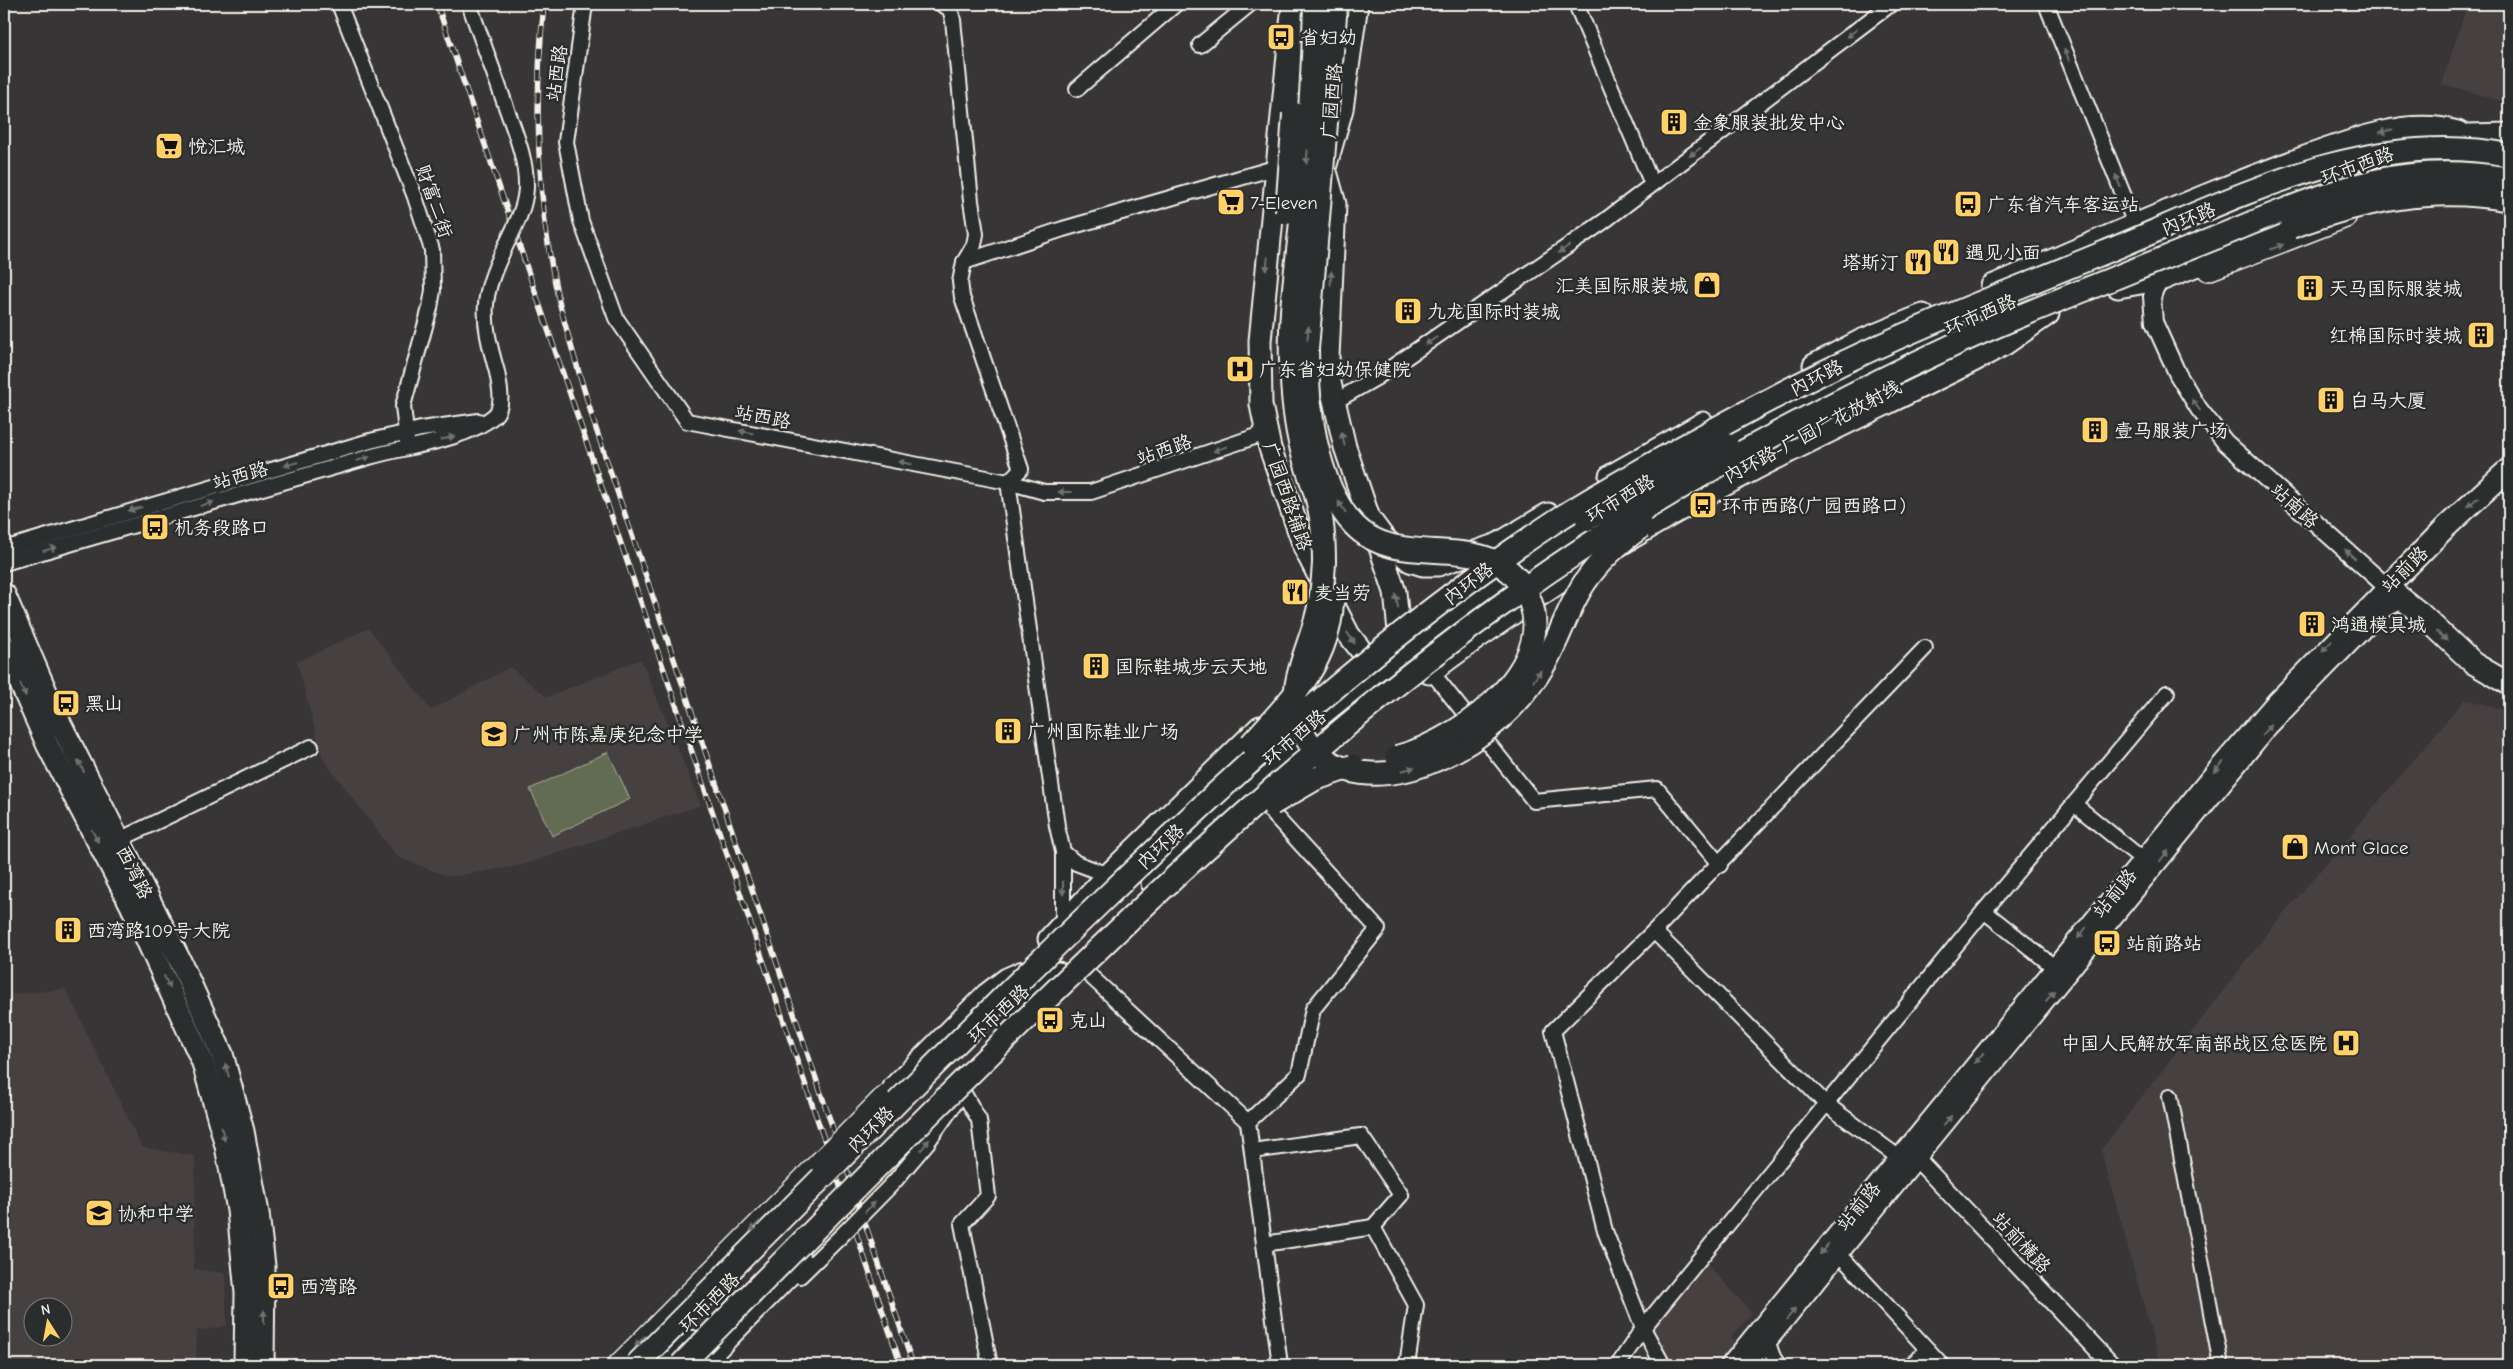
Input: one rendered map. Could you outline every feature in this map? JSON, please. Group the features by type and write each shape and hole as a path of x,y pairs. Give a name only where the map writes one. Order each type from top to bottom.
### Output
{"highway":[{"path":"1022,979 1286,706 1311,671 1327,638 1331,614 1330,581 1326,563 1288,447 1278,375 1278,320 1294,114 1302,45 1310,4"},
{"name":"内环路-广园广花放射线","path":"1315,4 1313,94 1291,356 1296,423 1322,522 1324,566 1318,612 1301,666 1296,704 1301,728 1308,740 1328,759 1349,770 1371,775 1416,767 1448,754 1487,730 1519,700 1534,681 1554,647 1584,584 1596,567 1626,538 1645,525 1802,434 2109,286"},
{"path":"1330,90 1336,4"},
{"path":"1330,90 1342,4"},
{"name":"内环路","path":"1200,853 1278,800 1315,779 1348,767 1407,754 1424,748 1475,718 1507,687 1528,655 1533,638 1533,610 1523,588 1511,572 1491,558 1467,554 1405,550 1375,541 1354,525 1337,501 1318,448 1309,399 1307,349 1330,90"},
{"name":"内环路","path":"636,1365 1022,979 1139,865 1282,733 1400,661 1518,547 1609,489 1816,376 1911,332 2240,196 2314,168 2365,156 2410,150 2465,150 2509,155"},
{"name":"内环路","path":"680,1365 1024,1020 1200,853 1390,691 1548,572 1631,518 1736,457 1871,385 1960,342 2109,286 2320,195 2360,183 2434,174 2475,175 2509,180"},
{"path":"2197,265 2291,226 2355,206 2406,196 2476,196 2509,200"},
{"path":"1400,661 1555,538 1636,492 1854,379 2042,306 2197,228"},
{"path":"700,1365 801,1262"}],"main road":[{"name":"广园西路辅路","path":"1293,4 1260,341 1260,386 1266,433 1305,549 1349,635 1367,658 1400,661"},
{"name":"广园西路","path":"1281,128 1304,130 1315,4"},
{"name":"广园西路","path":"1325,168 1342,4"},
{"path":"838,1196 889,1141 963,1092 1086,972 1265,805 1400,661 1395,592 1345,447 1330,383 1328,348 1335,204 1325,168 1342,109 1357,4"},
{"path":"1369,518 1383,537 1410,561 1423,565 1440,564 1498,544 1659,447 1860,341 2136,226 2167,211 2334,147 2389,130 2418,143 2468,159 2509,164"},
{"name":"环市西路","path":"889,1141 952,1057 1022,979 1132,885 1201,821 1535,552 1670,468 1777,409 1895,351 2000,304 2333,173 2418,143 2468,135 2509,134"},
{"path":"2418,143 2422,183"},
{"path":"2476,184 2509,180"},
{"name":"环市西路","path":"1400,661 1436,659 1571,548 1705,467 1978,340 2042,306 2109,286 2326,204 2371,192 2422,183 2447,182 2509,189"},
{"path":"2109,286 2199,275 2278,247 2416,191 2447,182"},
{"path":"2163,280 2197,265"},
{"path":"1436,659 1556,583 1666,517 1788,452 2005,344 2042,306"},
{"path":"1779,433 1788,452"},
{"path":"1659,447 1670,468"},
{"name":"站前路","path":"2386,587 2446,526 2509,469"},
{"path":"1655,496 1666,517"},
{"path":"801,1262 827,1227 838,1196 881,1099 1022,979 1063,924 1112,871 1312,673 1322,658 1324,629 1305,549"},
{"name":"站南路","path":"2386,587 2406,602 2473,663 2493,677 2509,684"},
{"name":"西湾路","path":"4,594 37,674 197,996 220,1048 231,1083 248,1155 261,1237 264,1266 264,1365"},
{"name":"西湾路","path":"4,646 48,746 131,905 203,1063 226,1146 238,1210 246,1293 245,1365"},
{"name":"环市西路","path":"889,1141 1048,982 1218,821 1278,759"},
{"path":"1215,771 1278,759"},
{"path":"1201,821 1215,771"},
{"path":"901,1083 952,1057"},
{"path":"838,1196 866,1176 889,1141"},
{"name":"环市西路","path":"647,1365 690,1321 797,1198 838,1196"},
{"name":"环市西路","path":"666,1365 838,1196"},
{"path":"616,1365 674,1306 797,1198"},
{"path":"690,1365 827,1227"}],"street":[{"name":"财富二街","path":"339,4 422,216 432,250 433,290 430,308 403,406 409,447"},
{"name":"站西路","path":"4,563 409,447 460,435 493,417 499,405 497,372 485,322 484,304 494,269 517,222 526,189 525,172 513,127 469,4"},
{"name":"站西路","path":"585,4 566,142 581,221 616,318 687,421 1008,482 1044,492 1091,492 1266,433"},
{"path":"941,4 950,9 953,20 976,234 974,245 964,262 960,282 962,297 1021,469 1008,482 1057,826 1063,852 1063,924"},
{"path":"1077,89 1176,4"},
{"path":"1200,45 1250,4"},
{"path":"1576,4 1652,184"},
{"path":"1334,402 1376,378 1500,294 1652,184 1891,4"},
{"path":"2046,4 2136,226"},
{"path":"964,262 1063,229 1278,167"},
{"name":"站南路","path":"2163,280 2156,286 2152,296 2154,322 2178,375 2195,403 2225,442 2386,587"},
{"name":"站西路","path":"4,549 406,432 485,420"},
{"name":"站前路","path":"1749,1365 1763,1336 1898,1157 2142,859 2276,700 2386,587"},
{"name":"站前路","path":"1729,1365 1763,1336 1840,1255 1916,1159 2269,727 2384,609 2398,602 2406,602"},
{"path":"1663,1365 1643,1328 1604,1231 1553,1031 1720,865 1925,648"},
{"path":"1436,659 1534,801 1657,789 1720,865"},
{"path":"1618,1365 1643,1328 1826,1104 1984,911 2167,693"},
{"path":"119,840 311,747"},
{"path":"2074,804 2142,859"},
{"path":"1248,1122 1298,1074 1313,1009 1378,929 1265,805"},
{"path":"1063,852 1076,862 1112,871 1132,885"},
{"path":"1984,911 2054,967"},
{"path":"1654,932 1826,1104 1898,1157 1916,1159"},
{"path":"1086,972 1248,1122 1280,1365"},
{"path":"881,1099 912,1062 984,992 1005,976 1022,979"},
{"path":"712,1365 838,1196 894,1182 927,1143 963,1092 979,1120 988,1196 962,1224 990,1365"},
{"path":"2170,1096 2221,1365"},
{"path":"1252,1151 1361,1136 1401,1195 1373,1227 1264,1244"},
{"name":"站前横路","path":"1916,1159 2112,1365"},
{"path":"801,1262 825,1240 838,1196"},
{"path":"1373,1227 1416,1305 1407,1365"},
{"path":"1840,1255 1942,1365"},
{"path":"674,1306 690,1321"},
{"path":"1763,1336 1774,1361 1779,1365"},
{"path":"1911,1365 1928,1350"}],"shaded area":[{"path":"2467,4 2509,4 2509,103 2442,84"},
{"name":"广州市陈嘉庚纪念中学","path":"369,628 431,710 510,667 547,697 641,659 701,805 523,865 450,877 397,857 323,759 297,662"},
{"name":"中国人民解放军南部战区总医院","path":"2465,699 2509,711 2509,1365 2160,1365 2101,1150 2266,935"},
{"name":"协和中学","path":"66,989 142,1147 195,1156 194,1269 225,1273 227,1326 197,1331 196,1365 4,1365 4,995"},
{"path":"1705,1261 1752,1313 1731,1338 1760,1365 1669,1365 1648,1329"}],"green space":[{"path":"608,752 630,799 552,836 530,789"}],"railway":[{"path":"437,4 901,1365"},
{"path":"544,4 538,110 541,182 549,253 564,322 594,423 913,1365"}],"place":[{"name":"省妇幼","path":"1281,37"},
{"name":"金象服装批发中心","path":"1674,122"},
{"name":"悦汇城","path":"169,146"},
{"name":"7-Eleven","path":"1231,202"},
{"name":"广东省汽车客运站","path":"1968,204"},
{"name":"遇见小面","path":"1946,252"},
{"name":"塔斯汀","path":"1918,262"},
{"name":"汇美国际服装城","path":"1707,285"},
{"name":"天马国际服装城","path":"2310,288"},
{"name":"九龙国际时装城","path":"1408,311"},
{"name":"红棉国际时装城","path":"2481,335"},
{"name":"广东省妇幼保健院","path":"1240,369"},
{"name":"白马大厦","path":"2331,400"},
{"name":"壹马服装广场","path":"2095,430"},
{"name":"环市西路(广园西路口)","path":"1703,505"},
{"name":"机务段路口","path":"155,527"},
{"name":"麦当劳","path":"1295,592"},
{"name":"鸿通模具城","path":"2312,624"},
{"name":"国际鞋城步云天地","path":"1096,666"},
{"name":"黑山","path":"66,703"},
{"name":"广州国际鞋业广场","path":"1008,731"},
{"name":"广州市陈嘉庚纪念中学","path":"494,734"},
{"name":"Mont Glace","path":"2295,847"},
{"name":"西湾路109号大院","path":"68,930"},
{"name":"站前路站","path":"2107,943"},
{"name":"克山","path":"1050,1020"},
{"name":"中国人民解放军南部战区总医院","path":"2346,1043"},
{"name":"协和中学","path":"99,1213"},
{"name":"西湾路","path":"281,1286"}]}
